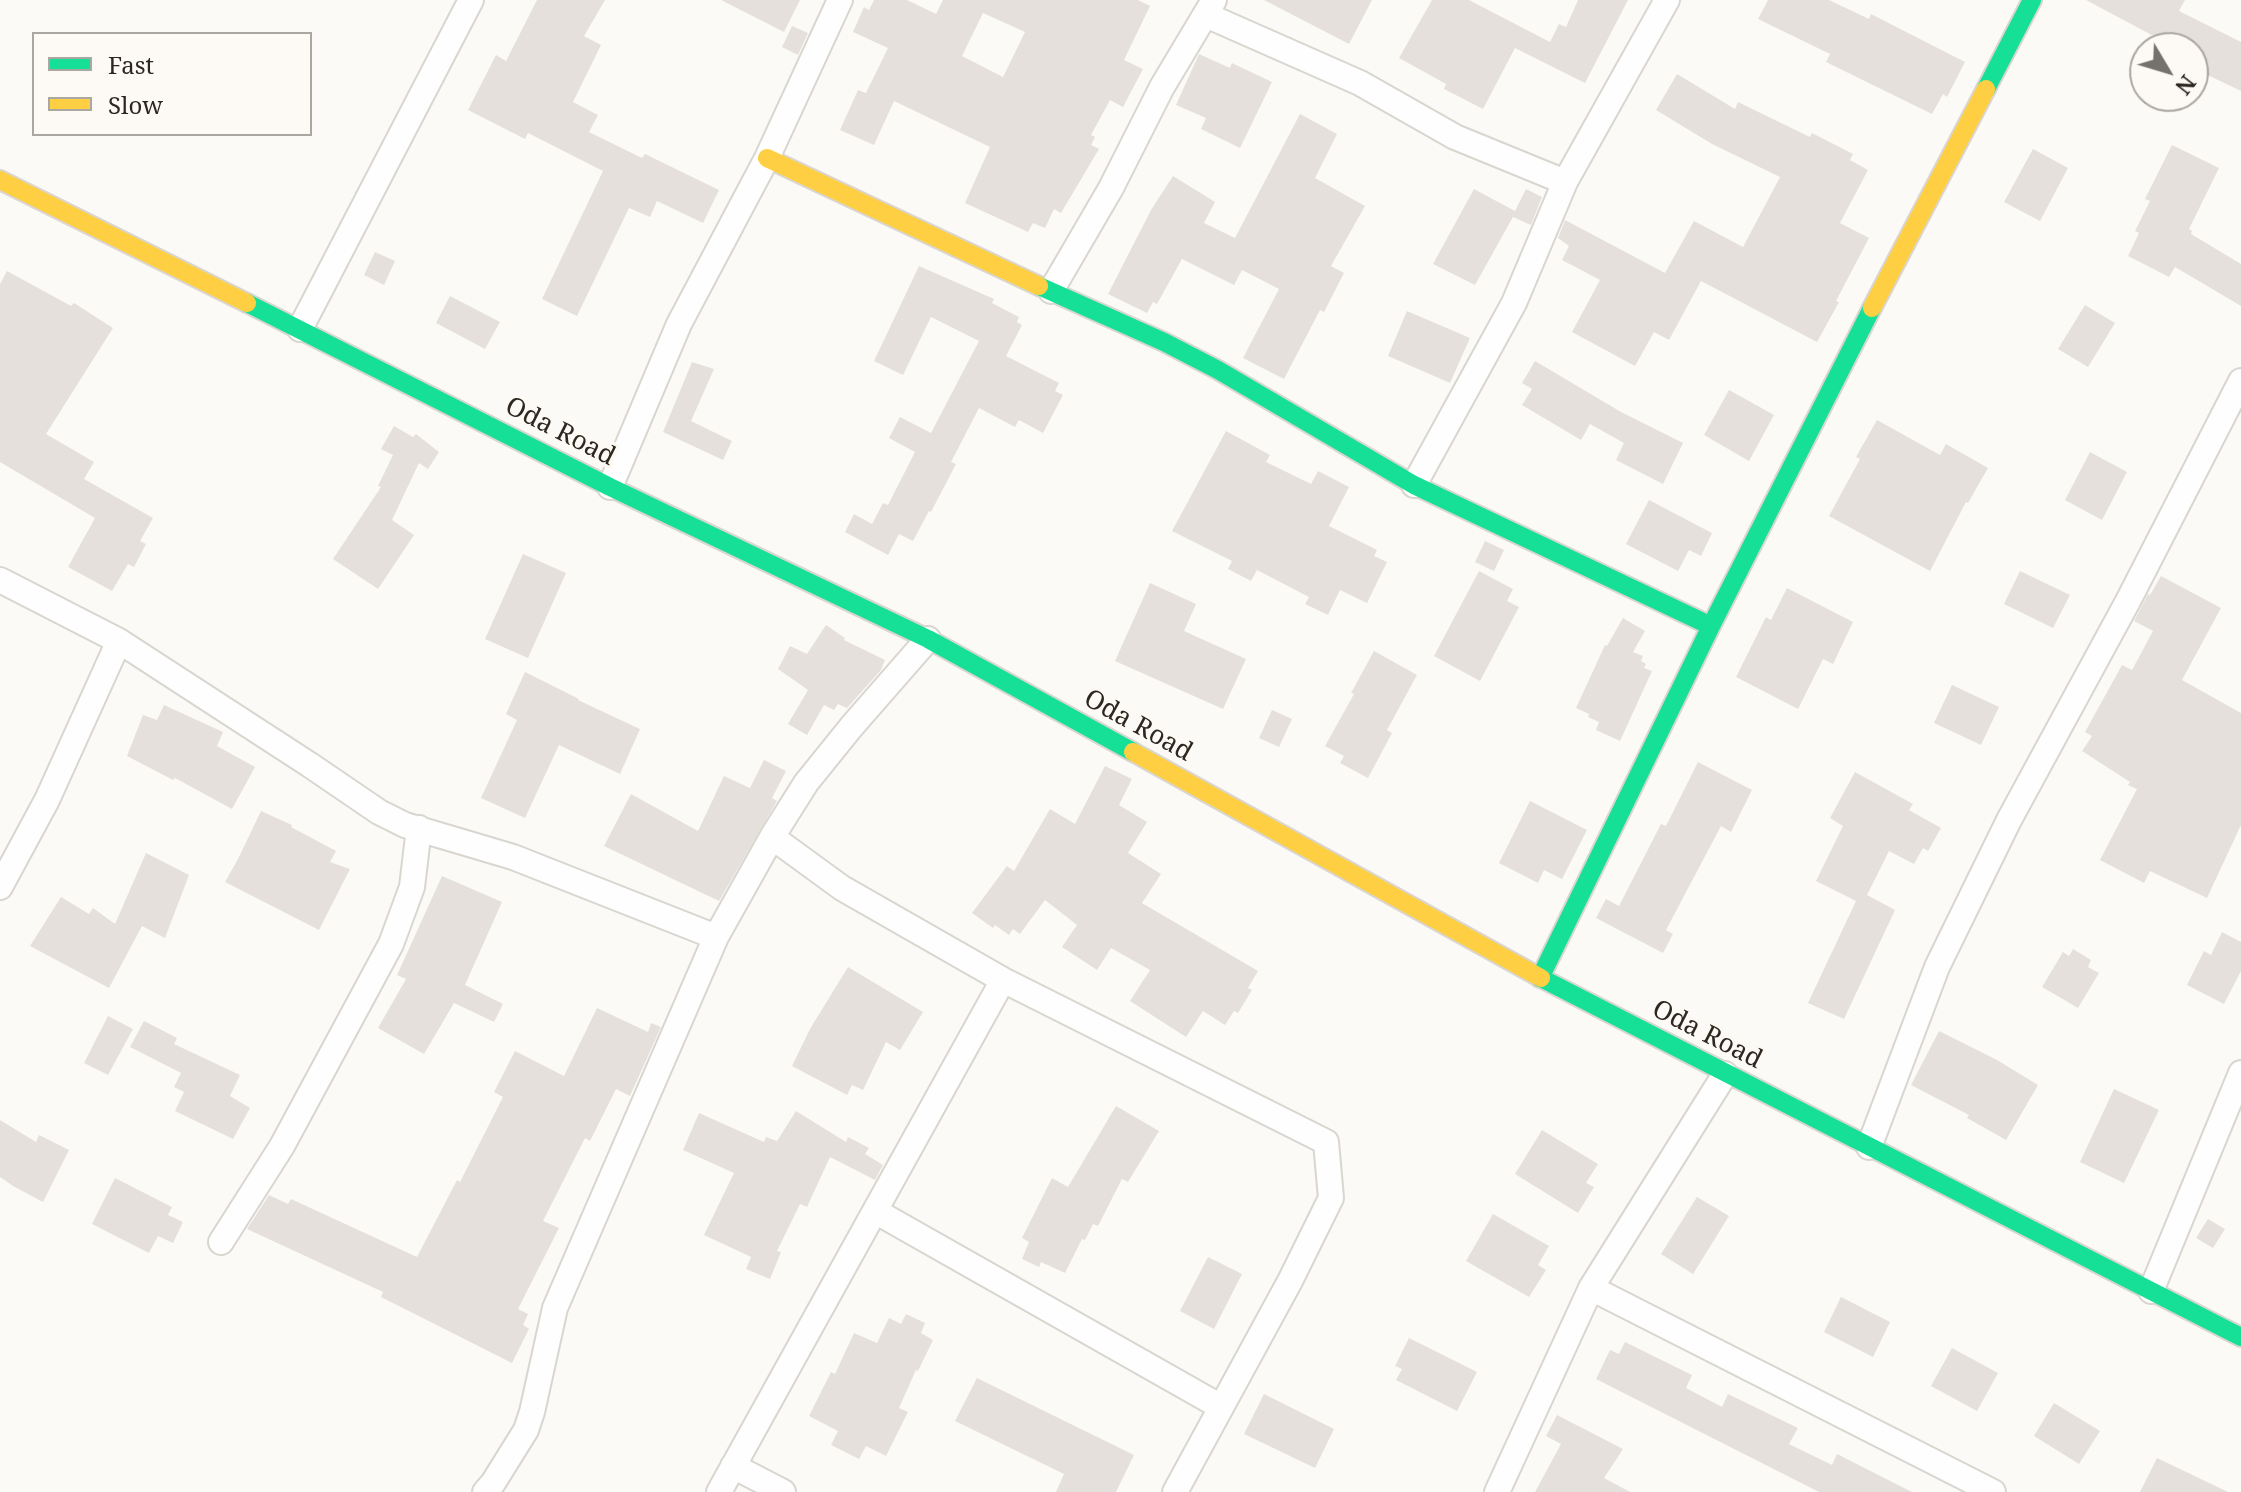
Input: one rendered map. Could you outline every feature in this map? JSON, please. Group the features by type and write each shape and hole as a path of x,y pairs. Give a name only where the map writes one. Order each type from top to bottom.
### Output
{"street":[{"path":"300,329 471,0"},
{"path":"610,487 679,324 767,158 840,0"},
{"path":"1414,485 1514,303 1565,182 1667,0"},
{"path":"1540,978 1711,626 2032,0"},
{"path":"1051,291 1111,188 1162,87 1210,8 1360,83 1455,137 1565,182"},
{"path":"767,158 966,253 1164,342 1218,370 1414,485 1711,626"},
{"name":"Oda Road","path":"3,189 300,329 610,487 928,639 1540,978 2241,1337"},
{"path":"1869,1147 1937,967 1982,873 2128,601 2241,381"},
{"path":"0,580 119,641 379,812 405,825 513,857 716,937"},
{"path":"485,1492 526,1430 555,1308 716,937 806,783 928,639"},
{"path":"0,887 47,800 119,641"},
{"path":"221,1242 282,1146 391,944 412,887 419,828"},
{"path":"772,837 842,888 1003,980 1326,1142 1331,1198 1290,1281 1175,1492"},
{"path":"719,1492 1003,980"},
{"path":"2151,1291 2241,1073"},
{"path":"1497,1492 1591,1288 1725,1074"},
{"path":"875,1211 1221,1407"},
{"path":"1591,1288 1993,1492"},
{"path":"733,1466 783,1492"}],"building":[{"path":"537,0 605,0 584,36 601,45 573,102 598,115 589,132 642,158 645,154 719,190 703,223 657,201 650,217 629,208 577,316 542,299 603,171 528,133 525,139 468,110 496,55 506,61"},
{"path":"721,0 800,0 784,32"},
{"path":"874,0 907,0 936,14 943,0 1138,0 1150,6 1124,60 1143,69 1123,107 1110,100 1091,135 1095,137 1091,145 1099,149 1061,213 1054,209 1045,228 1033,223 1028,232 965,203 990,147 894,101 874,145 840,130 858,90 866,93 888,48 853,32 864,7 869,10","holes":["983,13 1025,32 1003,77 962,56"]},
{"path":"1264,0 1372,0 1349,44"},
{"path":"1432,0 1469,0 1550,42 1559,24 1566,27 1578,0 1628,0 1585,83 1515,48 1483,109 1444,89 1446,84 1399,58"},
{"path":"1768,0 1829,0 1869,19 1871,14 1965,62 1947,97 1943,94 1932,114 1826,62 1830,54 1758,19"},
{"path":"2086,0 2185,0 2179,11 2241,42 2241,91 2209,76 2209,32 2146,32"},
{"path":"792,26 808,33 798,55 782,47"},
{"path":"1199,54 1230,68 1232,63 1272,82 1240,148 1201,129 1206,118 1176,105"},
{"path":"1677,74 1735,109 1738,102 1810,137 1812,133 1853,154 1850,160 1868,170 1840,223 1869,238 1817,342 1701,281 1669,340 1654,332 1635,366 1572,332 1600,280 1562,260 1569,246 1558,238 1565,220 1665,273 1694,221 1743,247 1780,177 1712,144 1656,110"},
{"path":"1300,114 1337,134 1315,178 1365,206 1331,266 1344,273 1324,312 1320,310 1284,379 1243,358 1279,289 1242,270 1234,285 1182,259 1157,304 1153,302 1147,313 1108,294 1151,210 1173,176 1215,202 1204,223 1235,238"},
{"path":"2172,145 2219,168 2189,229 2191,234 2241,264 2241,306 2175,267 2169,277 2128,256 2139,233 2135,231 2150,201 2145,199"},
{"path":"2033,149 2068,168 2040,221 2004,202"},
{"path":"1474,189 1515,211 1526,189 1542,197 1531,225 1513,217 1475,285 1433,264"},
{"path":"375,252 395,261 384,285 364,275"},
{"path":"919,266 994,299 992,303 1019,317 1017,322 1022,325 1006,356 1059,383 1055,391 1063,395 1043,433 1019,420 1015,427 979,408 951,462 956,464 931,512 913,541 899,534 888,555 845,532 854,514 872,524 883,503 888,505 915,452 889,438 900,417 931,433 979,341 931,317 903,375 874,361"},
{"path":"7,271 71,306 74,303 113,328 46,434 94,462 84,479 153,518 140,541 146,544 134,567 128,564 112,591 68,567 95,518 0,462 0,284"},
{"path":"450,296 500,322 485,349 436,323"},
{"path":"2085,305 2115,323 2088,367 2058,349"},
{"path":"1407,311 1470,338 1450,383 1388,356"},
{"path":"1535,361 1621,412 1683,443 1663,484 1616,460 1624,443 1590,424 1581,440 1522,405 1532,389 1522,383"},
{"path":"692,362 714,369 691,421 732,441 723,460 663,432"},
{"path":"1729,390 1774,415 1749,461 1704,435"},
{"path":"1877,420 1940,455 1946,444 1988,468 1966,502 1930,571 1829,516"},
{"path":"394,426 413,437 416,434 439,452 428,469 419,463 392,520 414,535 378,589 333,559 381,487 378,486 393,455 381,449"},
{"path":"1226,431 1270,455 1266,462 1311,484 1318,471 1349,487 1329,526 1377,550 1374,556 1387,562 1367,603 1340,590 1328,615 1305,604 1309,597 1257,570 1251,581 1228,569 1232,561 1172,531"},
{"path":"2090,452 2127,472 2102,520 2065,500"},
{"path":"1649,500 1712,533 1701,556 1689,550 1678,571 1626,544"},
{"path":"1485,541 1504,550 1494,571 1475,562"},
{"path":"523,554 566,573 528,658 485,639"},
{"path":"1479,571 1513,589 1507,601 1519,607 1480,681 1434,656"},
{"path":"2020,571 2070,595 2053,628 2004,604"},
{"path":"2161,576 2221,608 2182,680 2241,713 2241,825 2207,898 2150,871 2144,883 2100,860 2137,789 2082,751 2092,736 2085,732 2122,665 2132,670 2153,631 2134,621"},
{"path":"1150,583 1196,604 1184,631 1246,659 1223,709 1115,661"},
{"path":"1787,588 1853,622 1833,664 1823,659 1798,709 1736,677 1766,617 1771,620"},
{"path":"1623,618 1645,631 1633,652 1643,656 1641,661 1646,664 1644,668 1652,671 1620,741 1596,730 1599,722 1576,708 1605,645"},
{"path":"826,625 844,640 885,660 881,670 847,708 838,704 834,710 824,705 807,735 788,724 808,690 778,669 790,646 807,654"},
{"path":"1374,651 1417,675 1387,730 1392,733 1368,778 1340,763 1344,756 1325,746"},
{"path":"525,672 640,729 620,774 559,745 525,818 481,798 517,720 506,714"},
{"path":"1952,685 1999,707 1981,745 1934,723"},
{"path":"164,705 223,732 217,746 255,767 232,809 127,756 143,715 157,720"},
{"path":"1272,710 1292,719 1279,747 1259,738"},
{"path":"764,760 786,771 772,798 777,801 719,901 604,846 631,794 698,831 724,776 750,788"},
{"path":"1698,762 1752,790 1731,832 1721,826 1666,930 1673,934 1663,953 1596,918 1606,899 1619,906 1661,824 1666,826"},
{"path":"1105,766 1132,779 1119,805 1147,822 1128,853 1161,874 1142,903 1258,971 1248,988 1252,990 1238,1013 1234,1011 1225,1025 1203,1011 1186,1037 1130,1001 1150,970 1111,948 1097,970 1062,947 1077,925 1045,900 1020,934 1013,929 1009,935 995,925 993,928 972,913 1007,866 1014,871 1050,809 1075,824"},
{"path":"1855,772 1913,804 1909,810 1941,828 1928,851 1923,848 1914,864 1889,851 1867,895 1895,910 1844,1019 1808,1003 1856,901 1816,881 1843,826 1830,818"},
{"path":"1530,801 1587,830 1562,879 1544,870 1538,883 1499,863"},
{"path":"261,811 336,851 330,862 350,869 319,930 225,882"},
{"path":"146,853 189,875 165,938 142,926 109,988 30,946 61,897 89,914 93,908 115,924"},
{"path":"442,876 502,902 465,985 503,1004 494,1022 454,1003 424,1054 378,1028 406,979 397,975"},
{"path":"2222,932 2241,942 2241,971 2224,1004 2187,985 2204,951 2211,955"},
{"path":"2073,949 2091,960 2088,967 2099,973 2078,1008 2042,987 2063,952 2069,956"},
{"path":"848,967 923,1012 900,1050 886,1042 863,1090 852,1085 847,1095 792,1066 810,1029"},
{"path":"597,1008 648,1032 651,1023 661,1027 630,1096 616,1089 590,1141 585,1138 543,1221 559,1228 518,1309 528,1314 523,1325 529,1329 512,1363 381,1297 383,1292 247,1229 269,1195 288,1204 291,1199 417,1257 503,1097 494,1092 515,1051 564,1076"},
{"path":"108,1016 133,1029 108,1075 84,1063"},
{"path":"144,1021 177,1038 174,1044 240,1075 230,1096 250,1108 233,1139 175,1111 184,1092 174,1087 181,1073 130,1047"},
{"path":"1939,1031 2038,1085 2006,1140 1967,1118 1969,1115 1911,1085"},
{"path":"2114,1089 2159,1110 2124,1183 2080,1162"},
{"path":"1116,1106 1159,1131 1128,1182 1122,1179 1098,1226 1093,1224 1085,1240 1082,1239 1065,1273 1041,1262 1039,1267 1022,1259 1029,1242 1022,1238 1052,1178 1068,1187"},
{"path":"796,1111 846,1142 848,1137 869,1148 865,1154 883,1165 875,1180 830,1157 807,1207 800,1204 777,1251 781,1252 770,1279 746,1269 751,1257 704,1235 734,1173 683,1150 699,1113 764,1142 766,1137 777,1141"},
{"path":"0,1120 36,1142 39,1135 69,1150 43,1202 0,1177"},
{"path":"1542,1130 1598,1164 1586,1183 1594,1187 1578,1213 1515,1174"},
{"path":"115,1178 172,1207 168,1215 183,1222 173,1243 158,1236 149,1253 92,1224"},
{"path":"1697,1197 1729,1216 1693,1274 1661,1254"},
{"path":"1493,1214 1549,1246 1538,1265 1546,1270 1529,1297 1466,1261"},
{"path":"2208,1219 2225,1229 2213,1248 2196,1238"},
{"path":"1208,1257 1242,1274 1214,1329 1180,1311"},
{"path":"1841,1297 1890,1322 1873,1357 1824,1332"},
{"path":"906,1314 925,1323 921,1333 933,1340 899,1408 908,1412 886,1456 866,1446 859,1459 831,1445 838,1431 809,1416 831,1372 835,1374 854,1333 877,1343 889,1318 901,1324"},
{"path":"1409,1338 1477,1372 1457,1411 1396,1380 1402,1369 1395,1366"},
{"path":"1625,1342 1692,1375 1686,1388 1722,1407 1728,1394 1798,1428 1789,1444 1832,1465 1837,1454 1912,1492 1819,1492 1596,1379 1610,1350 1619,1354"},
{"path":"1952,1348 1998,1373 1977,1411 1931,1386"},
{"path":"977,1378 1134,1455 1116,1492 1056,1492 1064,1474 955,1421"},
{"path":"1264,1394 1334,1429 1315,1468 1244,1434"},
{"path":"2054,1403 2100,1431 2079,1464 2034,1436"},
{"path":"1557,1415 1623,1449 1604,1478 1630,1492 1535,1492 1561,1444 1546,1436"},
{"path":"2157,1458 2228,1492 2140,1492"}],"traffic: fast":[{"path":"1986,89 2032,0"},
{"path":"1039,286 1164,342 1218,370 1414,485 1711,626"},
{"path":"247,303 610,487 928,639 1133,752"},
{"path":"1540,978 1711,626 1872,308"},
{"path":"1541,978 2241,1337"}],"traffic: slow":[{"path":"1872,308 1986,89"},
{"path":"767,158 1039,286"},
{"path":"0,180 247,303"},
{"path":"1133,752 1541,978"}]}
